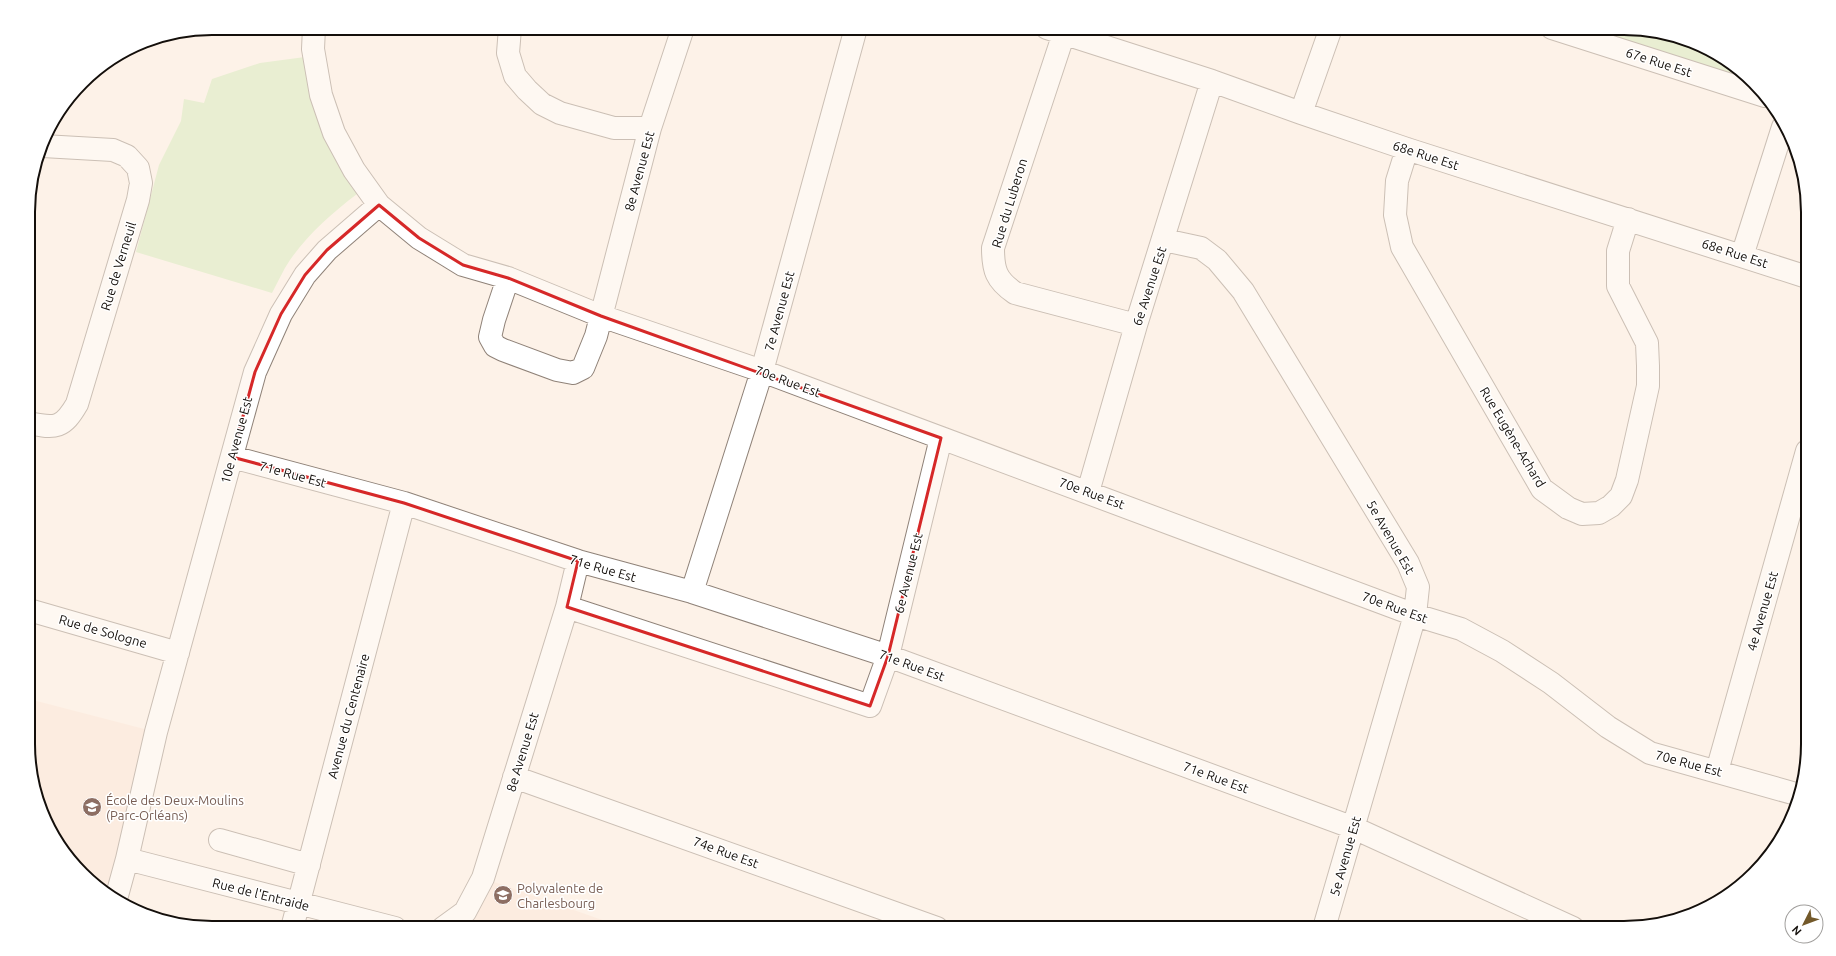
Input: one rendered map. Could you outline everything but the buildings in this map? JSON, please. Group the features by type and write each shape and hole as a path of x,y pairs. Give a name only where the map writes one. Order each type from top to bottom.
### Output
{"street":[{"path":"314,35 313,49 321,95 334,133 354,170 379,205"},
{"path":"509,35 508,53 515,76 542,104 560,113 614,128 650,128"},
{"name":"8e Avenue Est","path":"508,278 490,337 495,346 557,370 573,373 583,368 592,349 650,128 681,35"},
{"name":"7e Avenue Est","path":"692,592 762,371 854,35"},
{"name":"Rue du Luberon","path":"1055,35 993,248 993,264 1003,285 1015,293 1136,325"},
{"name":"68e Rue Est","path":"1068,35 1212,81 1302,114 1407,149 1801,275"},
{"path":"1302,114 1329,35"},
{"name":"67e Rue Est","path":"1574,35 1755,93"},
{"name":"6e Avenue Est","path":"1088,492 1136,325 1164,240 1212,81"},
{"path":"1742,256 1782,133"},
{"name":"Rue de Verneuil","path":"35,424 47,426 60,425 70,416 77,404 138,200 141,182 138,168 127,156 113,150 47,146"},
{"name":"Rue Eugène-Achard","path":"1407,149 1396,181 1395,215 1402,247 1542,490 1568,508 1582,514 1599,513 1611,506 1621,496 1627,480 1648,386 1647,343 1618,286 1618,251 1628,219"},
{"name":"70e Rue Est","path":"379,205 419,238 463,265 508,278 601,316 762,371 1415,615 1461,629 1502,651 1550,683 1608,727 1650,753 1794,793"},
{"name":"10e Avenue Est","path":"118,893 127,859 156,732 256,372 281,314 305,275 327,250 379,205"},
{"name":"5e Avenue Est","path":"1164,240 1201,248 1217,260 1243,291 1408,563 1418,587 1415,615 1326,921"},
{"name":"6e Avenue Est","path":"567,607 870,706 888,656 941,438"},
{"name":"71e Rue Est","path":"232,457 404,503 578,561 692,592 888,656 1354,828 1558,921"},
{"name":"4e Avenue Est","path":"1717,771 1801,472"},
{"name":"Avenue du Centenaire","path":"294,921 404,503"},
{"name":"8e Avenue Est","path":"452,921 466,912 483,878 567,607 578,561"},
{"name":"Rue de Sologne","path":"35,612 178,653"},
{"name":"74e Rue Est","path":"514,777 917,921"},
{"path":"220,840 309,865"},
{"name":"Rue de l'Entraide","path":"127,859 368,921"}],"highlighted area":[{"path":"379,205 419,238 463,265 508,278 601,316 941,438 888,656 870,706 567,607 578,561 404,503 232,457 255,372 281,314 305,275 327,250"}],"shaded area":[{"name":"École des Deux-Moulins (Parc-Orléans)","path":"35,701 156,732 117,893 95,877 79,861 65,842 48,812 38,778 35,755"},
{"name":"Polyvalente de Charlesbourg","path":"483,878 605,921 449,921"}],"green space":[{"path":"1574,35 1635,35 1658,38 1681,44 1702,53 1722,65 1741,79 1755,93"},
{"path":"305,57 357,183 357,194 330,216 297,250 287,264 272,293 136,252 159,165 181,121 184,99 204,103 212,79 260,63"}],"place":[{"name":"École des Deux-Moulins (Parc-Orléans)","path":"92,807"},
{"name":"Polyvalente de Charlesbourg","path":"503,895"}]}
